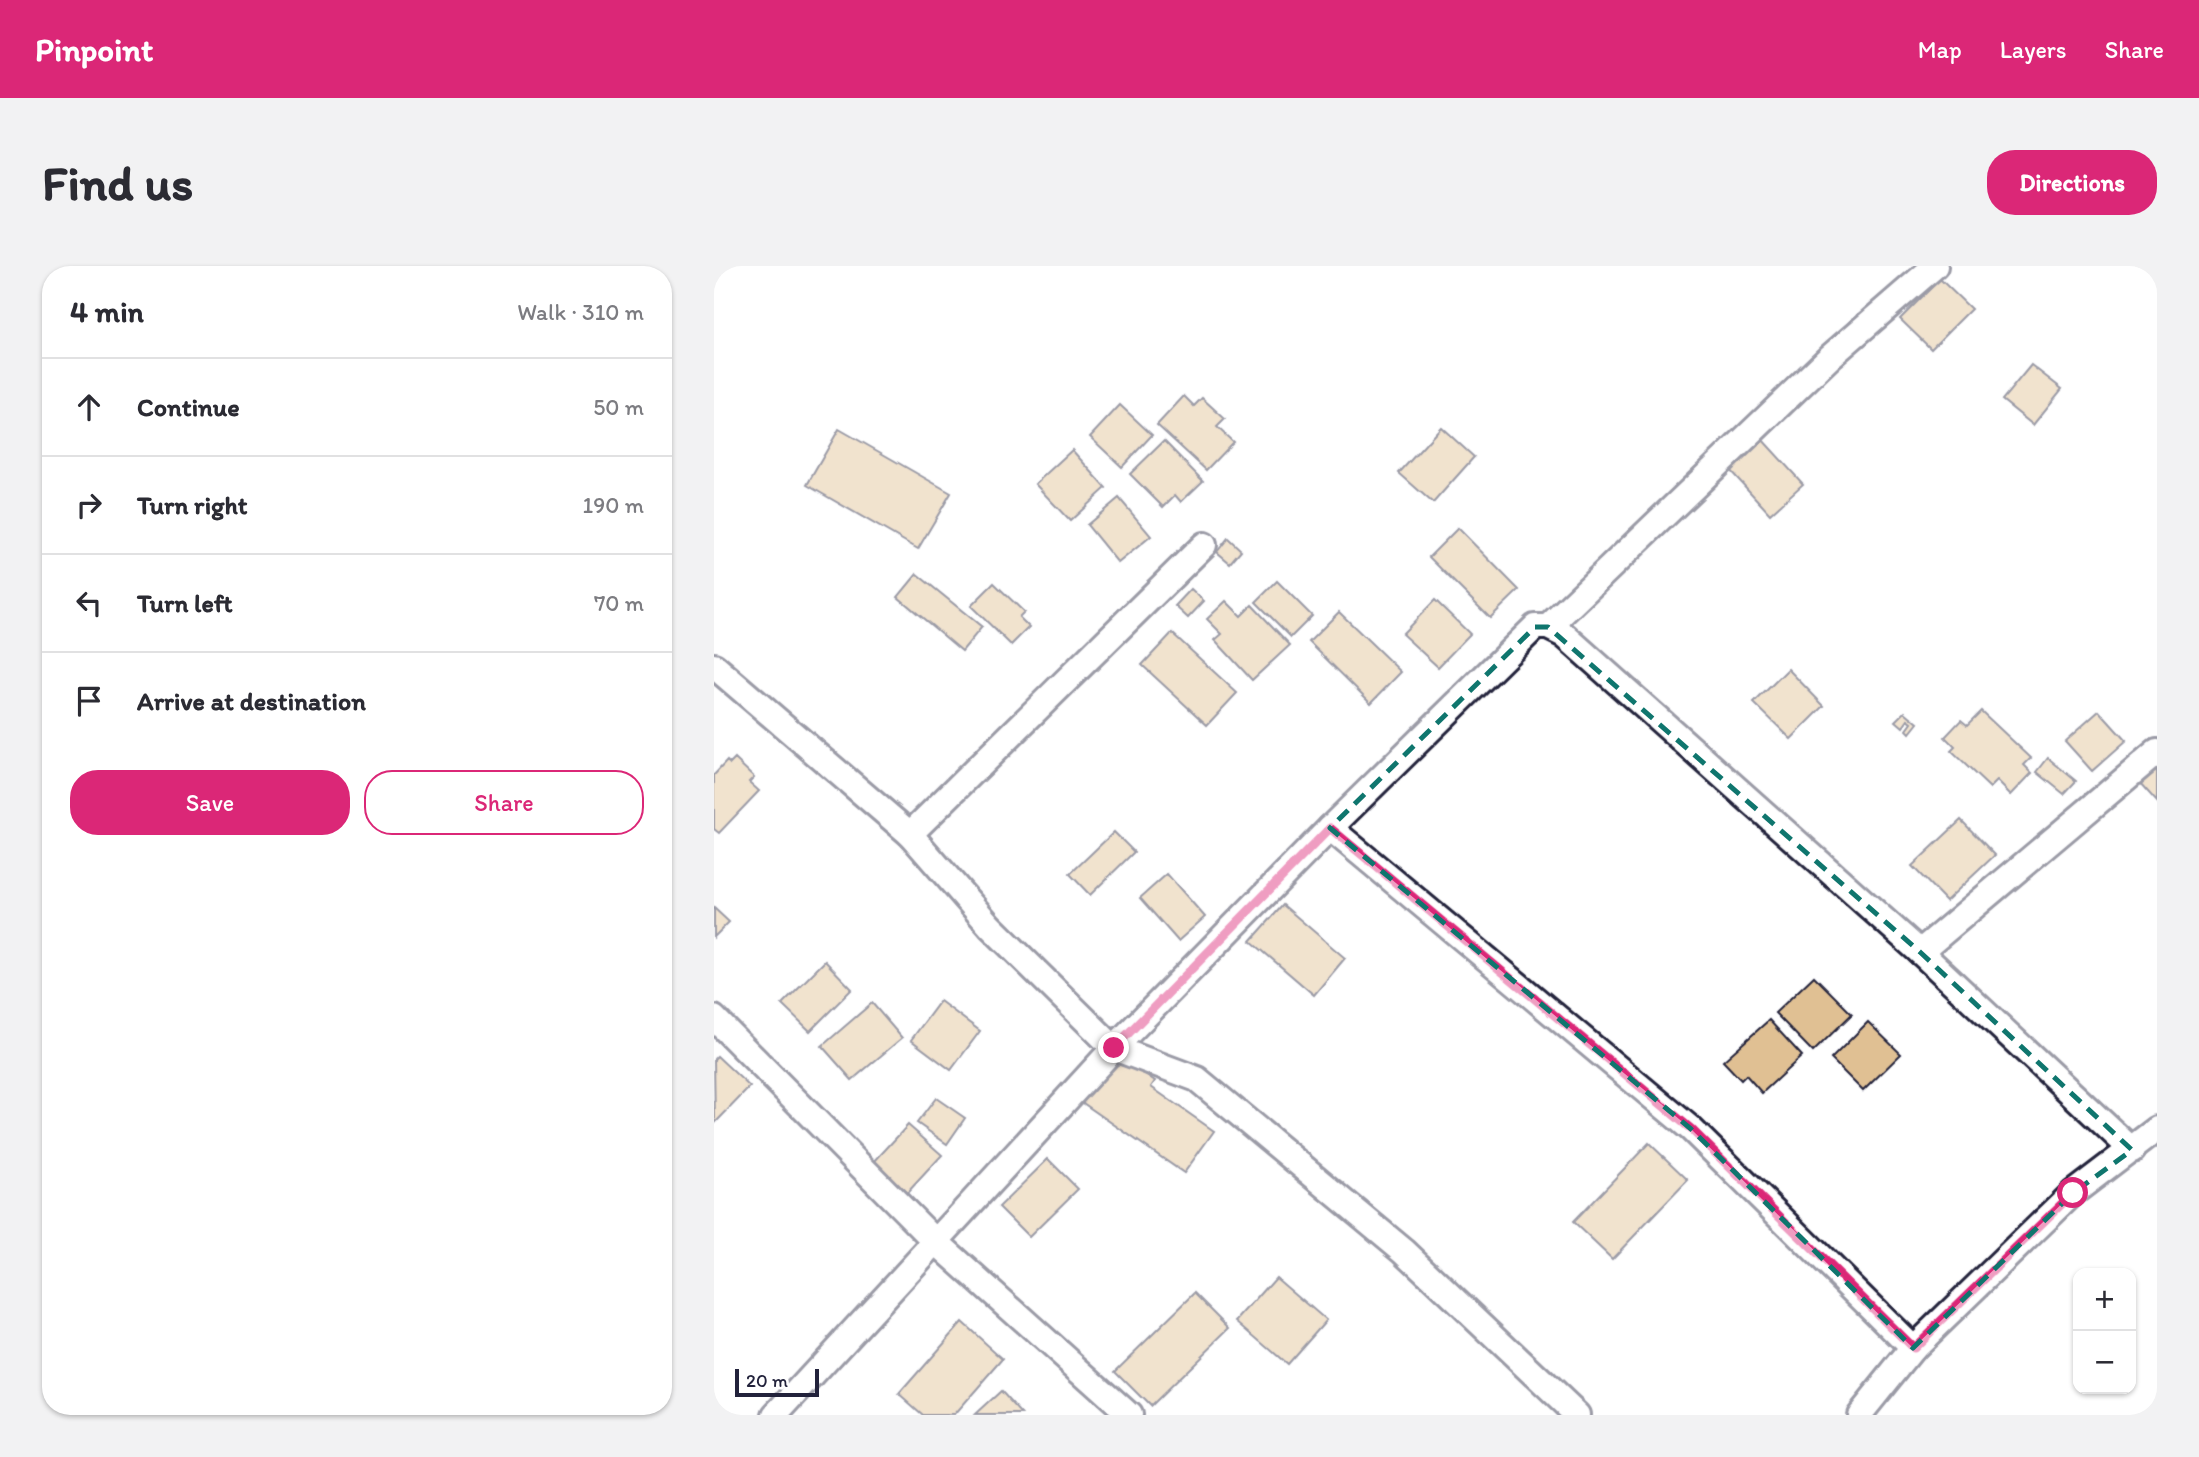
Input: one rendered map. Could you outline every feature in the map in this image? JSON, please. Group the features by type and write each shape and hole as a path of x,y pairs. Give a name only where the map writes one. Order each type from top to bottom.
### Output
{"street":[{"path":"1548,626 1831,356 1936,266"},
{"path":"910,834 1205,545"},
{"path":"776,1415 934,1240 1114,1048 1330,828 1535,627 1548,626 1564,635 1920,952 2132,1150"},
{"path":"714,666 910,834 990,926 1114,1048 1197,1079 1404,1251 1577,1415"},
{"path":"1920,952 2157,752"},
{"path":"1330,828 1691,1129 1913,1348"},
{"path":"714,1018 934,1240 1129,1415"},
{"path":"1858,1415 1913,1348 2073,1193 2157,1129"}],"highlighted area":[{"path":"1535,627 1548,627 1920,952 2132,1150 2073,1193 1913,1348 1691,1129 1330,828"}],"building":[{"path":"1940,279 1971,309 1931,349 1900,319"},
{"path":"2031,365 2062,389 2033,425 2002,400"},
{"path":"1184,396 1194,406 1202,398 1225,419 1217,427 1233,442 1206,470 1157,425"},
{"path":"1120,405 1152,435 1122,467 1090,437"},
{"path":"1441,427 1474,457 1433,503 1399,473"},
{"path":"839,429 951,493 918,549 807,485"},
{"path":"1761,438 1803,484 1770,514 1728,468"},
{"path":"1164,441 1203,481 1181,502 1175,495 1163,507 1130,474"},
{"path":"1072,450 1106,488 1070,521 1035,484"},
{"path":"1119,498 1151,536 1118,563 1087,525"},
{"path":"1458,528 1519,590 1490,618 1429,557"},
{"path":"1228,538 1241,550 1230,563 1217,552"},
{"path":"917,574 982,627 962,651 898,597"},
{"path":"1277,581 1312,616 1291,637 1256,602"},
{"path":"994,583 1024,612 1019,617 1029,627 1011,645 971,606"},
{"path":"1191,589 1204,601 1188,618 1175,606"},
{"path":"1435,600 1470,634 1438,667 1402,634"},
{"path":"1226,601 1241,616 1252,605 1290,645 1252,680 1215,640 1222,634 1207,619"},
{"path":"1339,612 1401,672 1371,703 1309,642"},
{"path":"1172,633 1237,693 1207,725 1142,665"},
{"path":"1788,669 1824,706 1791,739 1754,703"},
{"path":"1981,711 2031,758 2024,765 2032,773 2011,795 1997,781 1990,788 1951,751 1955,747 1945,737 1961,720 1967,725"},
{"path":"2099,711 2126,741 2092,771 2065,741"},
{"path":"1905,712 1918,723 1910,733 1907,730 1912,723 1908,720 1903,727 1896,721"},
{"path":"2048,758 2076,781 2064,794 2037,772"},
{"path":"735,759 754,777 749,782 759,791 719,833 714,829 714,775 727,761 730,764"},
{"path":"2157,766 2157,802 2139,782"},
{"path":"1961,820 1995,855 1946,901 1912,866"},
{"path":"1114,832 1134,852 1090,895 1070,874"},
{"path":"1167,874 1205,917 1178,941 1140,898"},
{"path":"1283,905 1345,958 1314,995 1251,941"},
{"path":"714,908 729,922 714,937"},
{"path":"825,961 852,989 810,1031 782,1004"},
{"path":"1814,976 1852,1014 1813,1052 1775,1013"},
{"path":"940,1001 980,1031 951,1070 911,1040"},
{"path":"872,1003 902,1038 852,1080 822,1046"},
{"path":"1769,1020 1802,1056 1762,1093 1746,1075 1741,1080 1723,1061"},
{"path":"1868,1022 1901,1054 1863,1091 1831,1059"},
{"path":"1114,1053 1155,1081 1151,1087 1214,1131 1184,1173 1080,1101"},
{"path":"717,1056 750,1087 715,1123 714,1059"},
{"path":"936,1098 965,1118 947,1144 917,1123"},
{"path":"908,1125 942,1155 907,1193 873,1163"},
{"path":"1649,1143 1688,1180 1612,1259 1573,1222"},
{"path":"1048,1159 1078,1189 1029,1237 999,1207"},
{"path":"1276,1277 1326,1320 1287,1364 1237,1321"},
{"path":"1195,1293 1230,1328 1150,1406 1115,1371"},
{"path":"962,1322 1003,1359 954,1415 923,1415 899,1394"},
{"path":"1001,1391 1023,1415 975,1415"}],"route":[{"path":"1114,1048 1330,828 1691,1129 1913,1348 2073,1193"}]}
